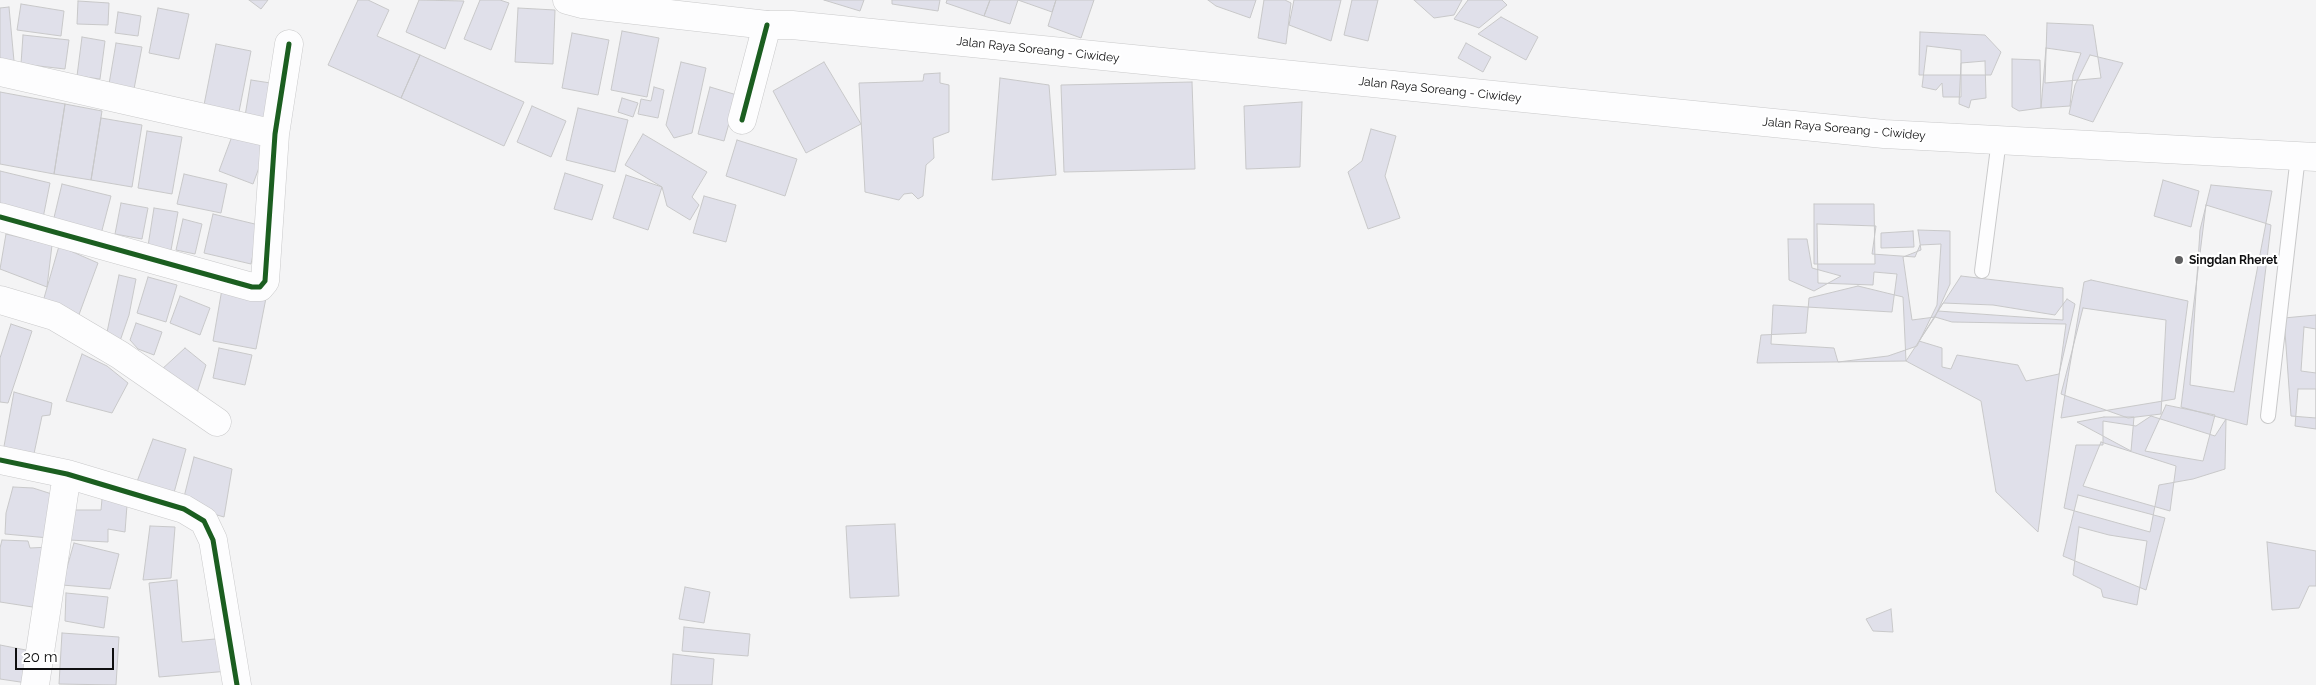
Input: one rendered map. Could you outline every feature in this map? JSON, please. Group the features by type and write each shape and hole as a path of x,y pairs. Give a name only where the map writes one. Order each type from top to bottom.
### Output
{"main road":[{"name":"Jalan Raya Soreang - Ciwidey","path":"567,0 582,4 767,25 800,26 1884,134 2307,156"},
{"path":"742,120 767,25"},
{"path":"0,217 252,287 260,287 266,272 276,134 289,44"},
{"path":"0,72 276,134"},
{"path":"0,300 54,316 120,355 217,422"},
{"path":"0,460 67,474 184,509 204,521 213,540 237,685"},
{"path":"35,685 67,474"}],"lane":[{"path":"1982,271 1999,140"},
{"path":"2268,416 2307,156"}],"building":[{"path":"249,0 268,0 261,9"},
{"path":"358,0 368,0 389,10 377,36 420,55 401,98 328,65"},
{"path":"419,0 464,1 445,49 406,32"},
{"path":"480,0 500,0 509,3 491,50 464,39"},
{"path":"824,0 864,0 860,11"},
{"path":"892,0 940,0 938,11 892,4"},
{"path":"947,0 990,0 984,16 946,3"},
{"path":"990,0 1018,0 1010,24 984,16"},
{"path":"1018,0 1056,0 1052,12"},
{"path":"1056,0 1094,0 1081,38 1048,26"},
{"path":"1208,0 1256,0 1250,18 1216,6"},
{"path":"1264,0 1285,0 1291,3 1286,44 1258,38"},
{"path":"1294,0 1341,0 1331,41 1289,25"},
{"path":"1352,0 1378,0 1368,41 1344,35"},
{"path":"1414,0 1462,0 1454,15 1434,18"},
{"path":"1468,0 1502,0 1507,5 1479,28 1454,19"},
{"path":"78,1 109,3 108,25 77,24"},
{"path":"21,4 64,11 61,36 17,30"},
{"path":"9,7 14,61 0,62 0,8"},
{"path":"158,8 189,14 179,59 149,53"},
{"path":"518,8 555,10 553,64 515,62"},
{"path":"118,12 141,16 138,36 115,33"},
{"path":"1501,17 1538,37 1526,60 1478,34"},
{"path":"2047,23 2093,25 2101,78 2045,83"},
{"path":"622,31 659,38 647,97 611,90"},
{"path":"1920,32 1985,35 2001,52 1991,75 1919,75"},
{"path":"572,33 609,40 598,95 562,88"},
{"path":"23,35 69,40 65,69 21,64"},
{"path":"82,37 105,41 100,79 77,76"},
{"path":"116,43 142,47 134,89 109,84"},
{"path":"1466,43 1491,57 1483,72 1458,58"},
{"path":"216,44 251,51 238,117 203,110"},
{"path":"1927,46 1961,50 1961,97 1943,97 1942,83 1936,90 1922,87"},
{"path":"2046,48 2081,53 2073,75 2070,106 2041,108"},
{"path":"420,55 524,102 504,146 401,98"},
{"path":"2090,55 2123,63 2093,122 2069,114 2075,85"},
{"path":"2012,59 2040,60 2041,108 2019,111 2012,107"},
{"path":"1985,61 1986,98 1971,100 1969,108 1959,104 1961,63"},
{"path":"681,62 706,68 692,133 674,138 666,125"},
{"path":"824,62 861,124 806,153 773,91"},
{"path":"940,73 940,83 949,85 949,132 933,138 934,158 926,165 923,196 918,199 912,193 904,194 899,200 865,192 859,83 923,81 924,74"},
{"path":"1000,78 1049,85 1056,175 992,180"},
{"path":"251,80 277,84 270,121 245,116"},
{"path":"1192,82 1195,169 1064,172 1061,85"},
{"path":"654,87 664,90 658,118 638,114 641,99 651,101"},
{"path":"710,87 737,95 724,141 698,134"},
{"path":"0,92 65,104 54,174 0,164"},
{"path":"622,98 638,103 633,117 618,112"},
{"path":"1302,102 1300,167 1246,169 1244,106"},
{"path":"65,104 102,111 91,180 54,174"},
{"path":"532,106 566,121 551,157 517,142"},
{"path":"578,108 628,120 615,172 566,160"},
{"path":"101,118 142,125 132,187 91,180"},
{"path":"1371,129 1396,136 1385,176 1400,218 1368,229 1348,172 1362,161"},
{"path":"147,131 182,137 172,194 138,188"},
{"path":"234,131 268,143 253,184 219,171"},
{"path":"643,134 707,172 692,197 699,205 690,220 667,206 662,187 625,165"},
{"path":"737,140 797,159 785,196 726,176"},
{"path":"0,171 50,183 43,218 0,210"},
{"path":"565,173 603,185 592,220 554,209"},
{"path":"184,174 227,184 221,213 177,204"},
{"path":"626,175 662,187 648,230 613,218"},
{"path":"2163,180 2199,191 2191,227 2154,216"},
{"path":"62,184 111,196 100,238 52,226"},
{"path":"2211,185 2272,191 2234,392 2190,385 2200,230"},
{"path":"704,196 736,205 726,242 693,233"},
{"path":"121,203 148,208 142,239 115,234"},
{"path":"1814,204 1874,204 1875,264 1814,264"},
{"path":"2206,205 2271,225 2247,425 2181,407"},
{"path":"154,208 178,212 171,250 148,246"},
{"path":"213,214 259,225 251,264 204,253"},
{"path":"183,219 202,224 195,254 176,250"},
{"path":"1817,224 1876,226 1872,254 1915,257 1920,245 1941,244 1937,305 1917,346 1888,356 1838,362 1834,348 1771,344 1773,305 1892,312 1897,274 1874,272 1873,285 1818,283"},
{"path":"1918,230 1950,231 1950,284 1935,317 1912,320 1903,257 1921,250"},
{"path":"1913,231 1914,247 1881,248 1881,233"},
{"path":"6,234 52,245 47,287 0,269"},
{"path":"1788,239 1807,239 1812,268 1841,276 1814,291 1789,280"},
{"path":"59,246 98,263 77,320 42,305"},
{"path":"119,275 136,279 129,315 120,341 106,337"},
{"path":"1961,276 2063,288 2063,320 1938,311"},
{"path":"148,277 177,285 166,322 137,313"},
{"path":"2091,280 2188,301 2175,399 2061,418 2084,282"},
{"path":"1858,286 1903,297 1906,361 1757,363 1761,335 1806,333 1809,298"},
{"path":"222,289 266,298 256,349 213,341"},
{"path":"180,296 210,308 200,335 170,323"},
{"path":"2067,299 2075,304 2059,374 2026,381 2018,365 1957,355 1951,369 1942,367 1942,348 1919,341 1943,303 1993,305 2055,315"},
{"path":"2083,308 2166,320 2161,414 2128,418 2061,394"},
{"path":"2316,315 2316,418 2291,416 2284,318"},
{"path":"1935,317 1952,322 2066,324 2038,532 1996,492 1981,401 1906,361"},
{"path":"136,323 162,332 154,355 138,349 130,340"},
{"path":"11,324 32,331 8,403 0,402 0,358"},
{"path":"2304,327 2316,329 2316,373 2301,371"},
{"path":"185,348 206,365 195,399 161,370"},
{"path":"219,348 252,355 245,385 213,378"},
{"path":"82,354 107,366 128,383 112,413 66,401"},
{"path":"2298,389 2316,389 2316,429 2295,426"},
{"path":"14,392 52,403 50,415 42,416 32,463 2,457"},
{"path":"2166,405 2215,415 2203,461 2145,451"},
{"path":"2151,416 2215,436 2226,419 2225,469 2193,479 2159,485 2150,532 2064,508 2076,445 2103,445 2103,421 2136,426"},
{"path":"2104,417 2134,417 2131,451 2077,422"},
{"path":"153,439 186,449 172,500 135,487"},
{"path":"2101,442 2176,466 2170,511 2083,486"},
{"path":"194,457 232,469 224,517 182,505"},
{"path":"13,487 33,488 55,495 49,538 5,534 6,513"},
{"path":"2078,495 2165,518 2146,590 2063,556"},
{"path":"102,499 127,505 125,532 108,529 108,542 69,540 74,510 101,510"},
{"path":"895,524 899,596 850,598 846,526"},
{"path":"150,526 175,527 171,578 143,580"},
{"path":"2079,527 2109,535 2147,541 2137,605 2103,597 2101,589 2073,575"},
{"path":"2,540 28,541 30,548 50,547 39,608 0,602 0,548"},
{"path":"2267,542 2316,551 2316,586 2309,586 2299,608 2272,610"},
{"path":"74,543 119,554 110,589 62,585"},
{"path":"177,580 182,642 226,638 229,671 159,677 149,583"},
{"path":"685,587 710,592 704,623 679,619"},
{"path":"66,593 108,597 104,628 65,621"},
{"path":"1891,609 1893,632 1873,631 1866,619"},
{"path":"684,627 750,634 748,656 682,651"},
{"path":"62,633 119,637 116,685 59,684"},
{"path":"0,645 31,651 27,683 0,679"},
{"path":"673,654 714,659 712,685 671,685"}],"cycle path":[{"path":"742,120 767,25"},
{"path":"0,217 252,287 260,287 265,281 275,134 289,44"},
{"path":"0,460 67,474 184,509 204,521 213,540 237,685"}],"place":[{"name":"Singdan Rheret","path":"2179,260"}]}
